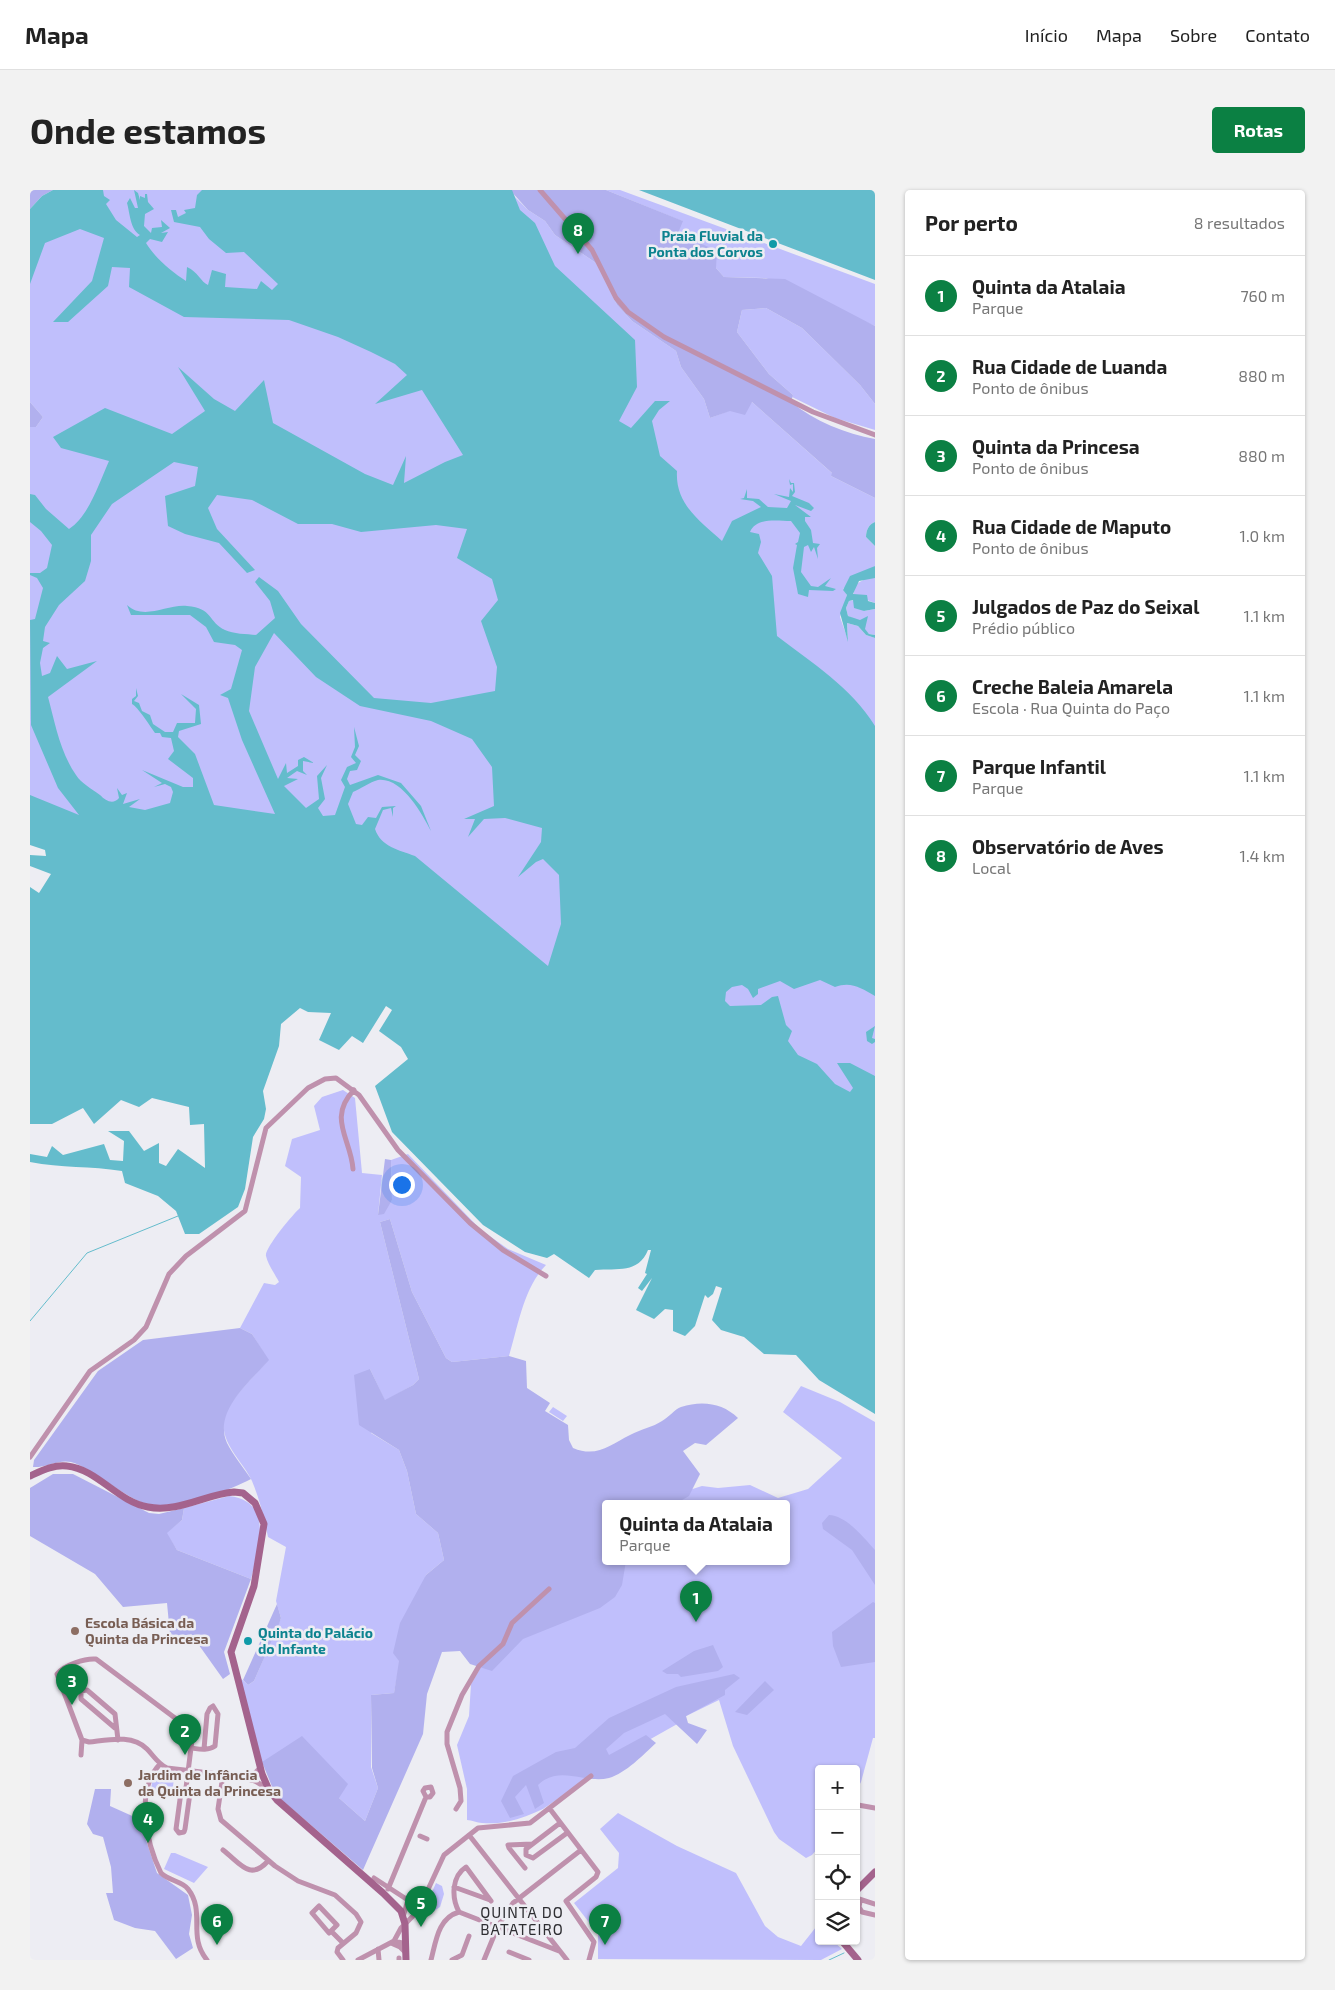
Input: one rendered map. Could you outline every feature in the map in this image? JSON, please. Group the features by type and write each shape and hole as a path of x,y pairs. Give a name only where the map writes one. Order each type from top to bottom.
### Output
{"main road":[{"path":"30,1476 56,1466 67,1466 91,1476 134,1503 148,1507 176,1506 224,1492 243,1493 259,1509 264,1524 264,1535 254,1586 231,1652 260,1768 269,1790 277,1800 384,1893 404,1920 406,1944 403,1959"},
{"path":"860,1887 875,1872"},
{"path":"845,1945 858,1960"}],"street":[{"path":"540,190 592,250 616,298 628,312 664,337 813,412 875,435"},
{"path":"30,1457 90,1370 134,1340 146,1327 169,1274 186,1256 245,1211 266,1128 308,1088 325,1079 336,1078 354,1090 398,1150 470,1223 503,1250 546,1276"},
{"path":"354,1090 343,1102 341,1110 347,1147 354,1169"},
{"path":"456,1809 461,1801 460,1788 447,1744 447,1732 462,1695 479,1666 503,1644 512,1623 549,1589"},
{"path":"81,1755 82,1740 57,1674 63,1668 86,1660 96,1659 187,1727 192,1740 186,1788 181,1792 176,1829 179,1833 184,1832 186,1829 190,1793 186,1788"},
{"path":"115,1728 81,1699 81,1691 87,1690 115,1714 115,1728 118,1740"},
{"path":"191,1748 204,1749 215,1746 218,1714 214,1706 210,1708 207,1714 204,1749"},
{"path":"82,1740 89,1742 118,1740 139,1743 160,1764 167,1768 244,1777 255,1781 269,1790"},
{"path":"160,1764 150,1776 144,1822 161,1873 186,1887 197,1907 195,1930 197,1944 207,1960"},
{"path":"244,1777 252,1775 260,1768"},
{"path":"223,1775 218,1809 220,1818 268,1861 298,1881 335,1895 356,1914 361,1922 356,1933 343,1943 337,1952 343,1960"},
{"path":"404,1920 418,1911 443,1856 469,1835 479,1828 527,1824 591,1776"},
{"path":"388,1888 426,1797"},
{"path":"857,1810 858,1805 875,1808"},
{"path":"550,1808 567,1833 597,1870 596,1877 566,1901 594,1942 589,1960"},
{"path":"560,1823 525,1851 530,1858 567,1833"},
{"path":"411,1832 427,1839"},
{"path":"469,1835 567,1960"},
{"path":"525,1868 508,1846 517,1843 533,1844"},
{"path":"223,1850 249,1870 260,1870 268,1861"},
{"path":"484,1960 498,1926 518,1898 581,1850"},
{"path":"454,1886 491,1900 466,1867 457,1874 454,1886 459,1912"},
{"path":"374,1878 414,1904"},
{"path":"393,1942 404,1920 408,1900"},
{"path":"858,1900 862,1912 875,1915"},
{"path":"860,1900 875,1904"},
{"path":"331,1931 337,1925 319,1906 312,1913 329,1933 331,1931 343,1943"},
{"path":"431,1960 441,1925 453,1914 459,1912 560,1952"},
{"path":"452,1960 461,1956 469,1936"},
{"path":"393,1942 403,1949 403,1959"},
{"path":"358,1960 393,1942 406,1944"},
{"path":"398,1946 406,1944"},
{"path":"378,1949 379,1960"},
{"path":"509,1952 529,1960"}],"shaded area":[{"path":"30,190 53,190 42,196 30,209"},
{"path":"53,190 512,190 515,197 528,210 545,221 555,235 596,263 617,305 632,321 676,351 681,367 704,399 710,418 752,402 833,474 831,476 875,498 875,522 868,528 866,537 875,546 875,566 843,589 847,595 840,617 848,640 847,623 858,626 866,635 875,638 875,1260 596,985 30,806 30,427 36,427 43,417 30,402 30,209"},
{"path":"53,190 103,190 104,196 110,200 106,204 116,220 137,237 140,235 132,225 127,203 130,198 135,208 138,208 134,190 138,193 140,200 140,196 145,198 145,194 147,194 148,202 154,209 145,214 144,226 151,233 152,228 162,227 161,220 170,228 161,233 168,232 162,242 150,239 146,243 159,259 175,273 186,281 187,267 194,271 208,285 212,270 226,274 225,287 257,289 261,281 272,290 278,284 244,252 226,253 209,239 200,227 174,222 171,210 176,210 178,217 186,213 184,210 195,208 197,195 202,190 512,190 520,210 535,223 555,266 635,340 637,387 619,421 631,428 655,401 670,401 659,410 652,421 660,456 677,471 677,483 680,493 684,502 697,518 722,541 732,521 761,507 753,501 740,499 744,498 747,489 747,498 759,499 768,507 787,508 791,501 774,494 789,497 790,488 793,492 793,484 790,485 789,479 791,483 794,483 795,492 792,496 809,503 814,508 811,511 795,505 811,517 805,517 805,521 811,530 813,543 820,544 817,548 818,559 814,547 811,552 808,545 804,547 801,572 811,586 818,587 831,578 825,586 836,589 833,591 809,590 808,597 798,594 793,568 797,545 795,544 798,542 800,533 791,521 762,522 753,527 750,532 759,534 761,542 758,553 772,576 777,636 843,688 875,726 875,996 856,986 841,985 835,987 820,980 794,989 780,981 758,989 758,994 753,998 748,989 742,985 732,987 726,992 725,1001 730,1006 761,1005 772,997 778,996 786,1025 792,1031 788,1041 798,1055 817,1064 835,1084 850,1092 853,1088 837,1063 850,1063 875,1076 875,1414 819,1380 796,1355 764,1354 744,1337 721,1330 712,1320 722,1288 716,1286 713,1294 708,1298 705,1295 695,1326 685,1336 673,1331 673,1310 665,1309 654,1319 636,1310 652,1278 642,1291 638,1288 647,1274 645,1273 651,1250 648,1250 644,1258 633,1266 619,1269 595,1270 589,1278 554,1254 547,1258 525,1252 483,1225 392,1132 375,1086 408,1059 401,1047 379,1031 392,1010 386,1006 363,1043 352,1036 339,1050 319,1040 331,1013 308,1012 300,1008 281,1024 279,1046 263,1091 266,1109 264,1119 253,1137 245,1189 238,1207 199,1234 185,1234 176,1211 158,1196 125,1183 122,1171 30,1162 30,1154 47,1157 52,1146 63,1155 104,1144 110,1160 123,1161 124,1141 108,1131 129,1131 144,1151 159,1143 159,1163 166,1166 178,1149 205,1168 204,1124 190,1125 189,1107 152,1098 139,1107 121,1100 94,1124 83,1108 52,1124 30,1124 30,887 39,893 51,874 30,866 30,855 46,856 45,850 30,845 30,795 79,815 58,788 31,725 30,620 35,619 43,588 37,578 30,575 30,573 40,573 47,568 52,545 41,531 30,522 30,494 35,495 46,509 69,529 88,508 109,461 61,448 53,437 105,408 172,434 205,411 178,367 214,399 235,411 264,380 273,423 365,474 393,485 406,456 404,483 463,455 422,390 375,404 407,375 395,364 338,337 289,320 184,317 129,287 130,268 112,267 108,286 68,322 53,322 92,281 104,238 80,229 45,243 30,284 30,209 42,196","holes":["174,462 198,467 195,486 165,496 168,526 185,534 219,543 247,573 255,570 217,529 208,508 217,495 252,500 298,524 332,524 361,532 436,525 467,529 457,558 492,579 498,600 481,621 497,667 495,691 431,703 374,698 301,624 278,591 259,577 255,582 270,601 275,618 256,635 225,630 206,612 195,607 179,606 141,612 127,605 131,615 190,615 206,627 214,642 235,645 242,650 231,689 220,695 228,698 242,740 275,814 214,805 195,754 178,737 179,731 201,724 199,705 181,694 196,709 195,723 177,723 173,732 165,732 153,724 150,715 142,711 139,703 134,701 138,696 136,688 136,696 132,699 132,704 155,733 160,733 162,737 171,738 174,751 168,759 193,778 193,787 183,787 142,770 162,783 154,787 165,784 171,787 173,792 170,803 145,810 129,807 140,799 123,804 127,793 122,795 117,788 119,798 117,800 112,802 105,799 81,781 70,766 59,737 48,697 97,661 67,669 57,656 50,673 42,676 40,663 43,648 50,643 43,641 45,627 59,605 85,581 91,561 91,535 112,504","274,633 316,677 360,706 431,721 472,739 492,767 494,806 464,819 475,819 468,837 484,819 505,818 542,828 541,842 518,877 536,862 543,859 559,875 561,924 548,966 415,856 397,850 382,840 375,829 383,810 391,808 393,817 393,808 396,806 382,807 376,818 368,817 362,825 356,824 348,804 353,792 378,780 395,784 403,790 417,807 431,831 421,806 401,783 378,775 350,785 347,779 350,771 357,770 361,761 355,755 359,746 354,727 355,747 351,757 356,763 347,767 341,780 345,787 335,815 323,816 318,808 325,799 321,778 327,765 317,776 319,799 306,808 284,786 298,779 287,778 297,771 307,775 303,771 303,761 314,763 304,757 298,760 298,766 287,773 286,763 278,779 249,711 255,667"]},
{"path":"510,190 606,190 683,221 676,238 683,244 702,244 717,251 716,268 724,277 785,279 875,326 875,404 860,385 802,328 766,308 742,310 737,332 769,374 793,395 791,402 800,409 831,426 875,439 875,498 831,476 832,473 752,402 745,415 730,411 710,418 704,399 681,367 676,351 632,321 617,305 596,263 555,235 545,221 528,210"},
{"path":"606,190 620,190 875,284 875,326 766,278 724,277 716,268 702,244 683,244 676,237 682,221"},
{"path":"639,190 875,190 875,280"},
{"path":"766,308 802,328 860,385 875,404 875,430 835,418 792,397 793,395 769,374 737,332 742,310"},
{"path":"30,402 43,417 36,427 30,427"},
{"path":"875,522 875,546 866,537 868,528"},
{"path":"875,566 875,578 859,581 853,594 867,595 868,601 875,603 875,609 864,611 854,608 853,600 849,601 846,608 848,616 860,620 868,616 865,629 869,634 875,635 875,638 866,635 858,626 847,623 848,642 840,613 847,595 843,590 850,576"},
{"path":"867,578 875,578 875,603 853,595 856,584"},
{"path":"854,600 864,611 875,609 875,635 869,634 865,630 865,624 848,616 846,608 849,601"},
{"path":"875,1026 872,1038 875,1039 875,1042 872,1044 867,1041 866,1032"},
{"path":"343,1090 355,1098 362,1173 382,1175 378,1215 392,1200 391,1160 408,1154 481,1230 508,1249 546,1265 538,1274 527,1296 509,1356 452,1362 446,1358 412,1292 390,1219 380,1222 419,1379 413,1385 385,1401 370,1369 371,1433 399,1450 407,1471 416,1514 438,1533 444,1560 426,1575 400,1661 394,1693 371,1695 371,1767 378,1788 365,1821 339,1798 262,1762 239,1677 248,1685 254,1681 281,1618 276,1601 286,1547 268,1537 260,1502 252,1481 233,1452 225,1436 224,1428 226,1412 231,1404 268,1360 252,1334 240,1328 264,1283 275,1285 279,1282 268,1263 267,1252 269,1246 300,1208 301,1177 285,1166 292,1139 320,1130 314,1106 322,1097"},
{"path":"385,1159 391,1160 392,1200 384,1214 378,1215"},
{"path":"390,1219 412,1292 446,1358 452,1362 509,1356 526,1361 527,1388 550,1403 545,1411 568,1425 569,1440 573,1448 589,1452 603,1449 664,1420 679,1408 689,1405 712,1404 726,1409 738,1418 706,1445 695,1443 683,1451 700,1474 689,1496 682,1500 602,1500 602,1565 625,1565 622,1585 615,1597 600,1608 523,1639 492,1671 470,1664 460,1651 442,1652 427,1694 423,1734 363,1870 275,1794 262,1762 302,1736 348,1784 339,1798 365,1821 378,1788 372,1768 371,1695 394,1693 399,1661 393,1653 400,1623 426,1575 444,1560 438,1533 416,1514 407,1471 399,1450 359,1425 354,1375 370,1369 385,1400 413,1385 419,1379 380,1222"},
{"path":"240,1328 252,1334 269,1360 244,1387 229,1408 225,1420 224,1431 227,1443 251,1479 227,1490 197,1500 166,1505 152,1505 133,1498 88,1470 71,1462 66,1461 33,1467 34,1460 98,1371 143,1340"},
{"path":"801,1386 840,1402 875,1422 875,1738 873,1738 860,1784 860,1765 815,1765 815,1852 812,1855 806,1858 779,1839 774,1832 733,1746 719,1700 678,1720 679,1723 624,1754 543,1809 506,1822 482,1823 467,1820 467,1789 457,1745 469,1716 471,1684 481,1667 602,1564 790,1565 790,1500 639,1500 680,1493 702,1486 718,1488 750,1485 778,1498 808,1489 842,1458 783,1412"},
{"path":"553,1407 567,1416 563,1421 549,1412"},
{"path":"53,1474 73,1474 149,1513 159,1514 184,1508 182,1520 167,1533 177,1550 251,1579 224,1652 230,1674 223,1679 191,1634 184,1642 171,1645 167,1603 123,1607 95,1574 30,1536 30,1488"},
{"path":"229,1496 243,1500 253,1507 258,1517 260,1528 259,1541 251,1579 177,1550 166,1533 182,1520 184,1508"},
{"path":"829,1515 836,1516 848,1523 875,1550 875,1585 852,1550 823,1529 822,1523"},
{"path":"873,1602 875,1603 875,1662 841,1667 833,1646 832,1632"},
{"path":"277,1604 281,1618 279,1624 254,1681 248,1685 243,1680"},
{"path":"713,1645 723,1667 718,1671 681,1677 678,1674 667,1674 662,1671 694,1651"},
{"path":"734,1674 740,1678 725,1690 725,1695 686,1716 688,1723 707,1730 697,1744 665,1714 624,1733 606,1749 609,1755 646,1735 656,1743 622,1772 609,1778 600,1779 564,1775 546,1779 538,1785 544,1803 535,1809 526,1785 515,1797 524,1814 510,1818 501,1801 513,1776 556,1752 575,1748 609,1718 676,1687"},
{"path":"765,1681 774,1690 747,1715 735,1712"},
{"path":"153,1776 174,1779 172,1793 151,1790"},
{"path":"95,1789 111,1789 110,1806 139,1819 157,1873 188,1895 192,1915 189,1934 193,1948 176,1959 155,1931 135,1928 114,1920 106,1893 113,1893 111,1867 103,1837 93,1834 87,1824"},
{"path":"618,1813 677,1846 736,1873 765,1926 778,1937 801,1946 815,1928 815,1945 838,1945 842,1949 821,1960 598,1959 598,1934 574,1903 618,1868 619,1853 600,1829"},
{"path":"171,1853 208,1867 194,1883 164,1869"},
{"path":"436,1883 442,1886 444,1894 440,1907 431,1913 424,1910"}],"waterway":[{"path":"30,1321 87,1253 178,1216"},
{"path":"829,1960 844,1953"}],"place":[{"name":"Praia Fluvial da Ponta dos Corvos","path":"773,244"},
{"name":"Observatório de Aves","path":"578,254"},
{"name":"Quinta da Atalaia","path":"696,1622"},
{"name":"Escola Básica da Quinta da Princesa","path":"75,1631"},
{"name":"Quinta do Palácio do Infante","path":"248,1641"},
{"name":"Quinta da Princesa","path":"72,1705"},
{"name":"Rua Cidade de Luanda","path":"185,1755"},
{"name":"Jardim de Infância da Quinta da Princesa","path":"128,1783"},
{"name":"Rua Cidade de Maputo","path":"148,1843"},
{"name":"Julgados de Paz do Seixal","path":"421,1927"},
{"name":"Creche Baleia Amarela","path":"217,1945"},
{"name":"Parque Infantil","path":"605,1945"}],"district":[{"name":"QUINTA DO BATATEIRO","path":"522,1922"}]}
